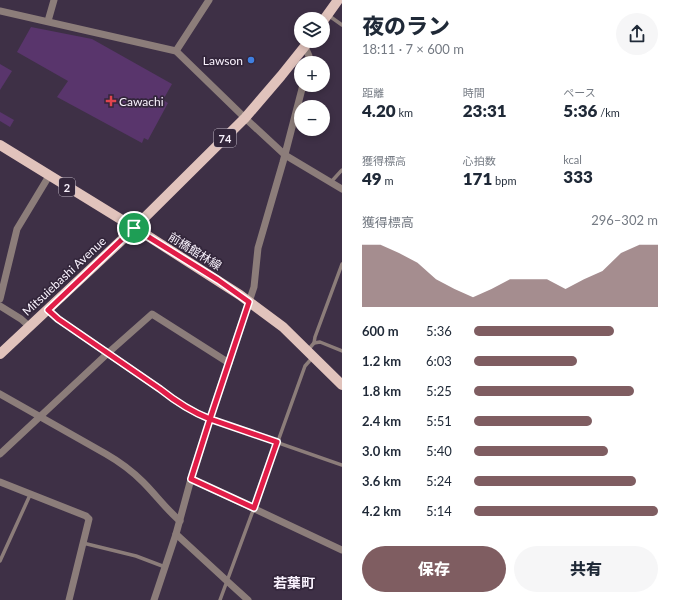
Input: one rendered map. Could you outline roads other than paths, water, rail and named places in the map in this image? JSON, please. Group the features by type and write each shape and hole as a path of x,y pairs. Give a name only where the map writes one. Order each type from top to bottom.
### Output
{"main road":[{"path":"329,12 338,0"},
{"name":"Mitsuiebashi Avenue","path":"0,354 134,228 245,118 304,48"},
{"name":"前橋館林線","path":"0,145 218,280 312,350 342,385"}],"street":[{"path":"48,21 54,0"},
{"path":"176,51 210,0"},
{"path":"0,11 176,51 285,156 342,189"},
{"path":"154,600 176,534 191,479 210,419 254,286 258,248 285,156 301,92"},
{"path":"0,299 17,229 49,176"},
{"path":"0,306 21,319 30,327"},
{"path":"48,310 58,319 174,400 210,419"},
{"path":"0,454 152,314 229,363"},
{"path":"0,394 122,464 143,483 173,515 180,520"},
{"path":"191,479 342,550"},
{"path":"0,482 86,516 89,519 69,600"},
{"path":"176,534 248,600"}],"lane":[{"path":"330,20 342,25"},
{"path":"331,182 342,170"},
{"path":"220,600 342,264"},
{"path":"312,350 320,342 342,351"},
{"path":"210,419 342,465"},
{"path":"0,560 30,495"},
{"path":"83,543 136,556 165,567"}],"place":[{"name":"Lawson","path":"251,60"},
{"name":"Cawachi","path":"111,101"}],"district":[{"name":"若葉町","path":"294,582"}]}
